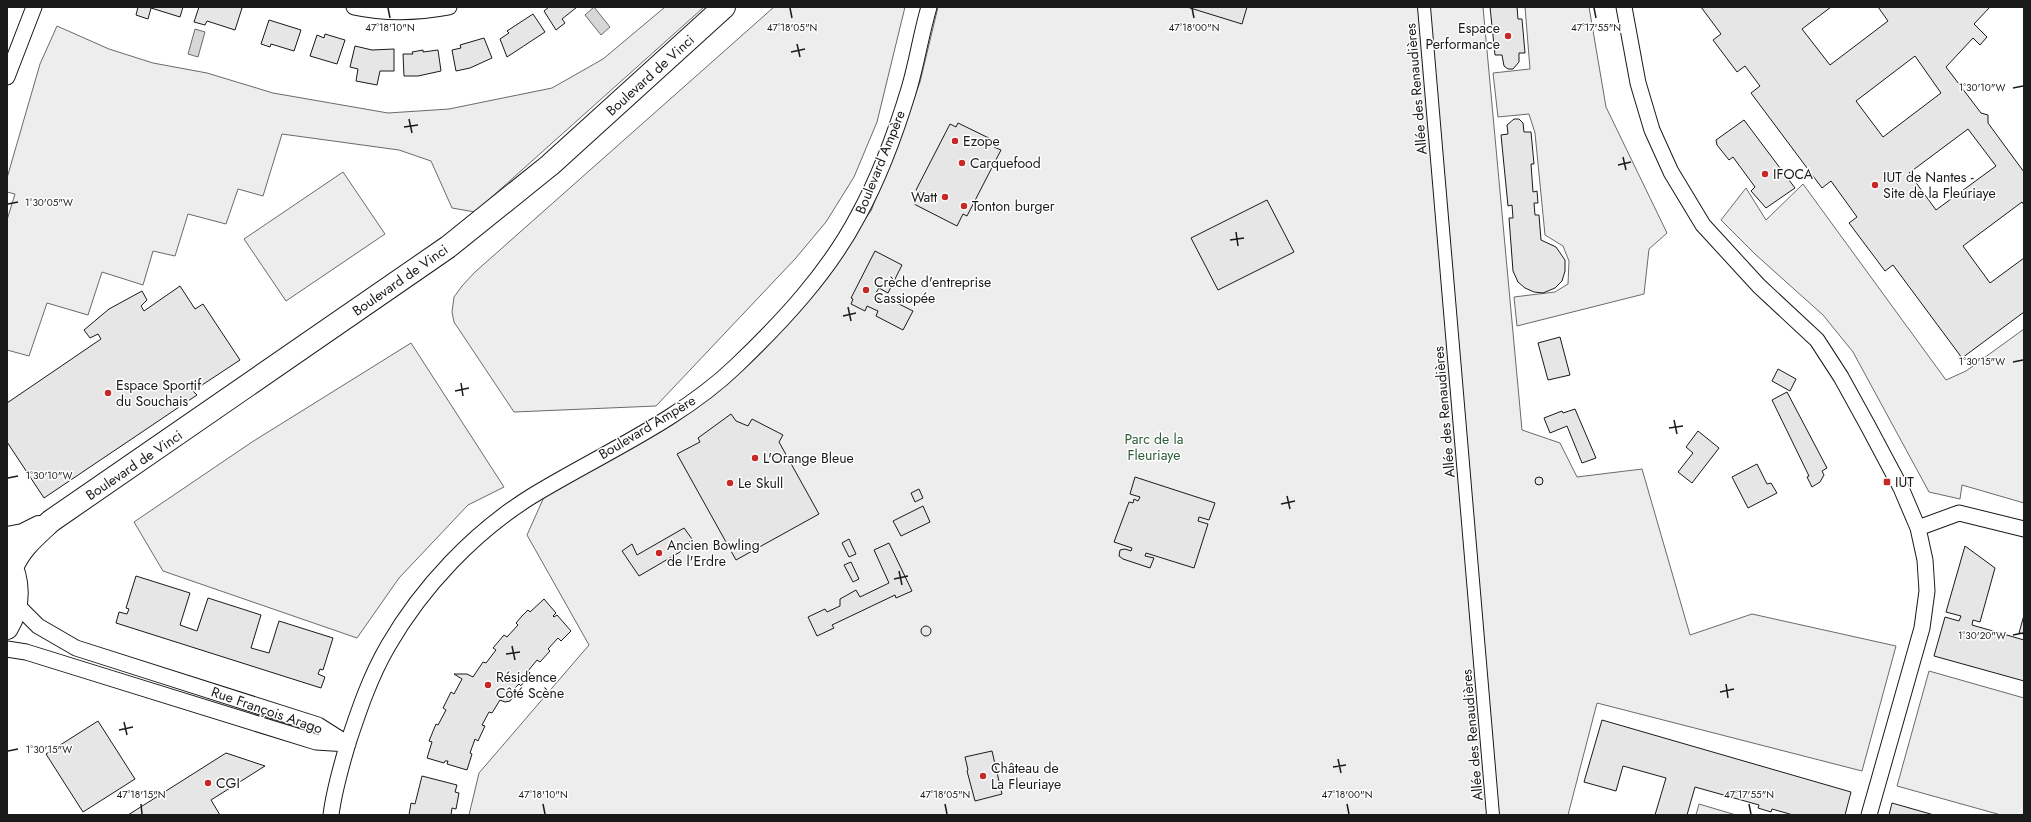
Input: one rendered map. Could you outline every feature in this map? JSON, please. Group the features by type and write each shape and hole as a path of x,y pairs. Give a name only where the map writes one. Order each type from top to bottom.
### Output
{"main road":[{"name":"Boulevard de Vinci","path":"10,563 28,542 51,521 448,247 550,165 724,7"},
{"name":"Boulevard de Vinci","path":"7,538 23,535 51,521"},
{"path":"7,628 16,604 16,585 10,563"}],"street":[{"path":"7,77 34,7"},
{"path":"354,7 392,13 432,10 449,7"},
{"name":"Boulevard Ampère","path":"331,815 337,777 359,709 387,648 416,605 454,558 501,516 539,492 671,416 733,369 790,311 817,279 839,248 858,216 875,182 910,86 929,7"},
{"name":"Allée des Renaudières","path":"1424,7 1494,815"},
{"path":"1624,7 1638,83 1652,130 1671,172 1703,225 1759,286 1817,340 1841,377 1868,426 1901,488 1918,528 1925,560 1927,591 1922,628 1869,815"},
{"path":"1918,528 1959,512 2024,529"},
{"name":"Rue François Arago","path":"16,604 38,626 76,648 315,724 348,744"},
{"name":"Rue François Arago","path":"7,649 26,652 316,742 348,744"}],"shaded area":[{"path":"594,7 610,27 601,35 585,15"},
{"path":"665,7 704,7 475,212 452,208 431,161 399,150 282,134 263,196 238,189 226,224 188,214 175,256 153,251 143,285 102,272 88,315 47,303 29,356 7,350 7,220 15,194 7,192 7,178 40,64 57,26 109,49 153,63 207,73 273,93 388,113 449,109 552,88 603,59"},
{"path":"774,7 905,7 877,122 854,177 826,222 795,259 656,406 514,412 454,322 452,312 454,297 475,272"},
{"name":"Parc de la Fleuriaye","path":"938,7 1483,7 1522,430 1560,443 1577,477 1642,469 1690,635 1752,614 1896,646 1862,771 1597,703 1568,815 469,815 479,773 589,645 527,535 544,497 595,466 768,345 871,211 920,82"},
{"path":"1525,7 1589,7 1606,107 1667,233 1649,249 1644,294 1517,326 1514,297 1555,292 1568,284 1569,261 1563,246 1545,235 1535,133 1529,114 1498,117 1493,73 1530,69"},
{"path":"195,29 205,32 198,57 188,54"},
{"path":"343,172 385,234 286,301 244,239"},
{"path":"1803,184 1946,380 1966,371 2024,329 2024,503 1962,485 1960,499 1929,492 1853,352 1823,315 1756,255 1721,220 1746,188 1766,220"},
{"path":"411,343 504,487 468,505 399,578 357,638 163,571 134,522 252,442"},
{"path":"1929,671 2024,698 2024,815 2001,815 1897,786"},
{"path":"1699,804 1736,815 1696,815"}],"building":[{"path":"138,7 183,7 180,17 151,8 148,19 136,15"},
{"path":"199,7 242,8 235,30 207,21 205,25 194,22"},
{"path":"549,7 577,7 562,19 565,23 556,30 544,11"},
{"path":"1187,7 1247,7 1242,24"},
{"name":"Espace Performance","path":"1490,7 1517,7 1518,19 1522,19 1525,53 1519,53 1519,62 1513,69 1508,69 1504,66 1502,55 1495,55"},
{"name":"IUT de Nantes - Site de la Fleuriaye","path":"1701,7 1831,7 1802,29 1830,65 1888,21 1878,7 1990,7 1974,24 1987,37 1980,45 1973,38 1946,67 1981,113 1988,115 1988,123 2024,172 2024,205 2022,202 1963,246 1990,283 2024,258 2024,312 1962,358 1893,265 1885,271 1849,223 1857,217 1831,181 1822,188 1751,93 1760,86 1745,66 1737,72 1713,40 1721,34","holes":["1915,56 1941,93 1883,137 1856,101","1968,129 1996,166 1936,210 1909,173"]},
{"path":"533,14 545,32 507,57 500,39 509,33 507,31"},
{"path":"269,20 301,30 294,51 271,44 270,47 261,44"},
{"path":"325,34 345,40 337,64 310,56 317,35 324,38"},
{"path":"484,38 492,58 470,68 456,71 452,50 461,48 460,45"},
{"path":"355,46 372,50 394,49 394,71 380,71 377,85 356,81 358,69 350,67"},
{"path":"423,50 423,52 438,50 441,71 418,76 404,76 403,54 413,54 412,52"},
{"path":"1514,119 1519,119 1523,123 1524,132 1531,132 1534,164 1531,164 1533,192 1537,191 1538,203 1534,203 1535,215 1539,215 1541,240 1556,247 1565,260 1565,271 1562,281 1555,288 1543,293 1534,292 1525,288 1518,282 1513,271 1509,218 1513,218 1512,205 1508,206 1501,135 1508,134 1507,125"},
{"name":"IFOCA","path":"1744,120 1795,188 1766,208 1751,191 1755,187 1733,157 1729,160 1717,145 1716,140"},
{"name":"Carquefood","path":"958,123 997,142 994,147 1001,150 967,216 963,214 957,226 914,204 920,192 916,190 950,124 956,127"},
{"path":"1267,200 1294,252 1218,290 1191,238"},
{"name":"Crèche d'entreprise Cassiopée","path":"875,251 902,265 888,293 879,288 874,296 883,301 885,297 913,311 903,330 876,316 878,311 867,306 865,311 851,304 853,299 851,298"},
{"name":"Espace Sportif du Souchais","path":"180,286 195,309 203,304 240,360 193,391 197,395 44,498 7,442 7,403 101,339 98,334 90,338 84,330 109,309 142,291 147,300 141,306 144,311"},
{"path":"1560,337 1570,375 1548,380 1538,343"},
{"path":"1778,369 1796,379 1790,391 1772,381"},
{"path":"1787,392 1827,468 1822,471 1824,475 1820,482 1812,487 1807,477 1809,476 1772,400"},
{"path":"1575,409 1596,458 1582,463 1567,426 1550,433 1544,418 1562,411 1563,413"},
{"path":"731,414 736,421 748,426 752,419 783,435 779,442 819,514 736,560 677,454 700,442 698,438"},
{"path":"1698,431 1719,448 1692,483 1678,472 1693,453 1686,447"},
{"path":"1757,464 1767,484 1771,483 1777,493 1748,508 1732,477"},
{"path":"1135,477 1215,503 1209,520 1199,517 1198,521 1208,524 1194,568 1146,553 1145,556 1154,558 1150,568 1123,559 1119,556 1120,550 1125,549 1131,551 1132,548 1114,542 1129,502 1133,503 1134,499 1138,501 1140,497 1130,494"},
{"path":"1539,477 1542,478 1542,484 1539,485 1536,484 1535,481 1536,478"},
{"path":"919,489 923,498 915,502 911,493"},
{"path":"923,506 930,522 901,536 893,521"},
{"name":"Ancien Bowling de l'Erdre","path":"684,528 692,539 680,552 639,576 622,551 632,544 637,555"},
{"path":"849,539 856,554 849,557 842,543"},
{"path":"889,543 912,591 896,598 895,595 832,625 834,628 817,636 808,617 825,609 827,612 840,606 840,599 856,590 860,597 889,583 874,550"},
{"path":"1965,546 1995,568 1980,622 1973,620 1972,625 2024,640 2024,681 1934,656 1945,617 1959,621 1961,616 1946,612"},
{"path":"851,562 859,579 853,582 844,565"},
{"path":"136,576 190,593 180,625 197,631 208,598 261,615 251,648 269,653 279,621 333,638 323,670 320,669 318,674 325,677 321,688 116,623 119,612 127,614 129,609 126,608"},
{"name":"Résidence Côté Scène","path":"544,599 556,613 553,616 554,617 557,615 571,631 561,641 558,638 548,649 550,651 540,662 537,660 528,671 530,673 521,686 519,684 514,689 517,691 510,701 505,702 500,700 492,713 489,712 482,725 485,726 478,741 475,739 470,753 472,754 467,770 447,764 448,761 445,761 444,763 427,758 432,742 429,741 436,724 438,725 446,710 443,708 451,692 454,694 462,679 454,674 467,674 473,677 483,662 486,663 496,650 493,648 504,635 507,637 518,625 516,623 522,616 528,610 530,612"},
{"path":"2024,615 2024,634 2019,633"},
{"path":"924,626 928,626 931,631 928,636 924,636 921,633 921,629"},
{"path":"1602,720 1851,792 1845,815 1793,815 1772,809 1771,812 1758,808 1759,805 1695,787 1687,815 1655,815 1666,778 1623,766 1616,791 1584,782"},
{"path":"98,721 135,779 83,812 46,754"},
{"name":"Château de La Fleuriaye","path":"992,751 1002,794 975,801 965,757"},
{"name":"CGI","path":"226,753 265,766 211,800 220,815 128,815"},
{"path":"422,776 457,785 455,792 459,793 456,809 452,808 451,815 409,815 411,803 415,804"},
{"path":"1892,803 1934,815 1889,815"}],"place":[{"name":"Espace Performance","path":"1508,36"},
{"name":"Ezope","path":"955,141"},
{"name":"Carquefood","path":"962,163"},
{"name":"IFOCA","path":"1765,174"},
{"name":"IUT de Nantes - Site de la Fleuriaye","path":"1875,185"},
{"name":"Watt","path":"945,197"},
{"name":"Tonton burger","path":"964,206"},
{"name":"Crèche d'entreprise Cassiopée","path":"866,290"},
{"name":"Espace Sportif du Souchais","path":"108,393"},
{"name":"L'Orange Bleue","path":"755,458"},
{"name":"IUT","path":"1887,482"},
{"name":"Le Skull","path":"730,483"},
{"name":"Ancien Bowling de l'Erdre","path":"659,553"},
{"name":"Résidence Côté Scène","path":"488,685"},
{"name":"Château de La Fleuriaye","path":"983,776"},
{"name":"CGI","path":"208,783"}]}
